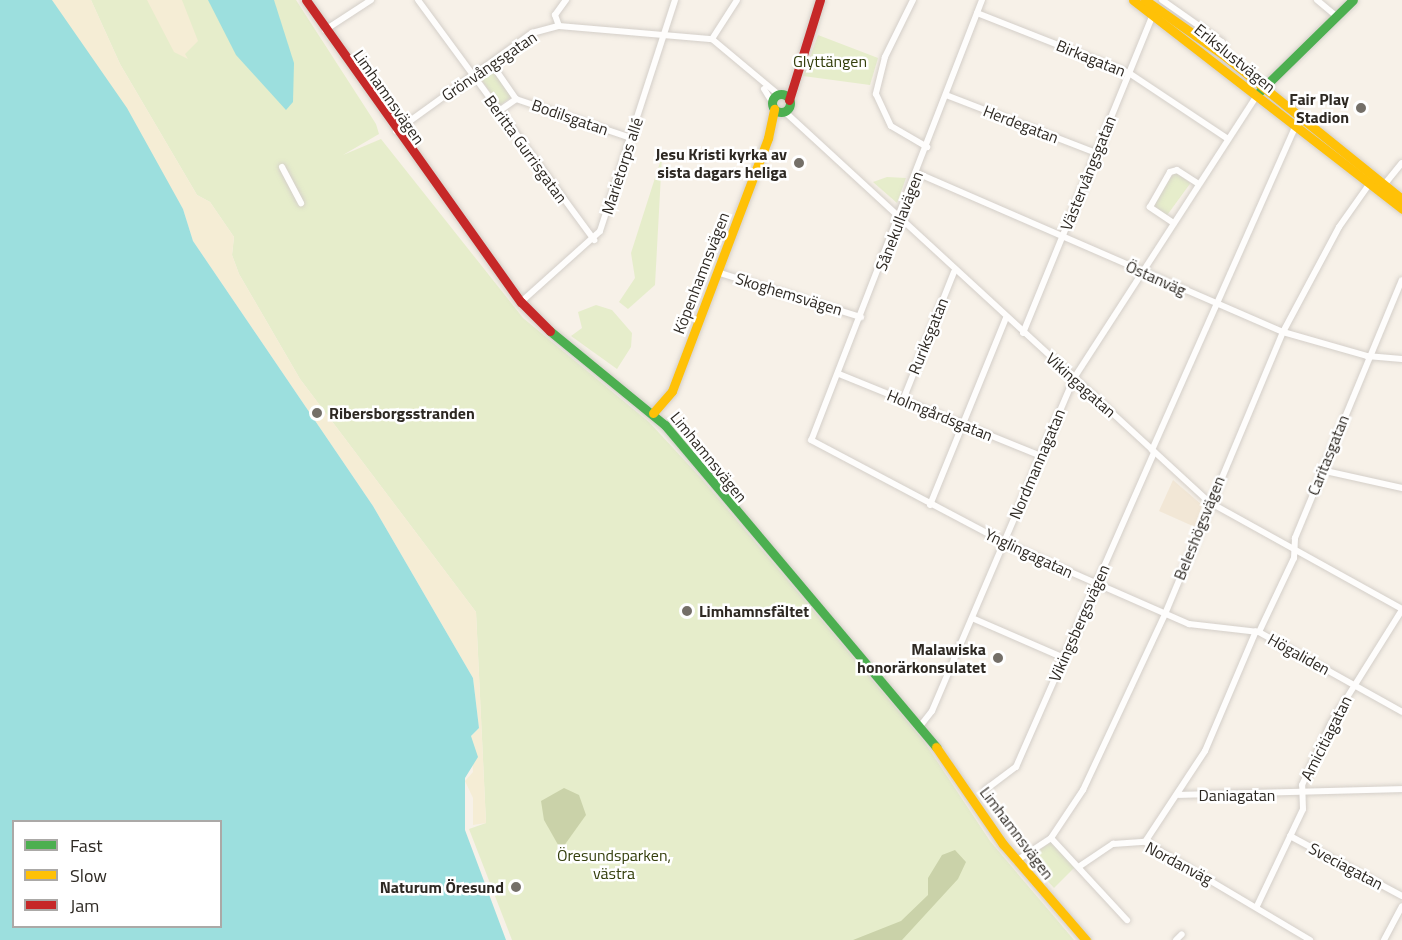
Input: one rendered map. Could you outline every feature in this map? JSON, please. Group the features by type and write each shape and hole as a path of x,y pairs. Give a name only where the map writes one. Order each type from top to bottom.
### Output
{"street":[{"name":"Limhamnsvägen","path":"306,0 395,132 521,302 560,341 653,413 789,578 921,725 1016,861 1086,940"},
{"path":"325,31 371,0"},
{"name":"Beritta Gurrisgatan","path":"418,0 594,240"},
{"path":"560,27 555,15 566,0"},
{"name":"Marietorps allé","path":"521,302 594,240 631,138 675,0"},
{"path":"664,36 712,39 737,0"},
{"name":"Köpenhamnsvägen","path":"653,413 672,391 820,0"},
{"path":"913,0 885,57 876,94 891,126 927,147"},
{"name":"Sånekullavägen","path":"811,440 901,218 982,0"},
{"name":"Erikslustvägen","path":"1132,0 1402,209"},
{"name":"Erikslustvägen","path":"1145,0 1226,57 1402,199"},
{"name":"Erikslustvägen","path":"1162,0 1222,42 1226,57"},
{"path":"1317,0 1336,16"},
{"path":"1257,95 1263,86 1353,0"},
{"name":"Birkagatan","path":"977,13 1129,73 1228,139"},
{"name":"Västervångsgatan","path":"1023,333 1153,14"},
{"name":"Grönvångsgatan","path":"395,132 532,33 560,27 664,36"},
{"name":"Vikingagatan","path":"712,39 901,218 954,272 1209,502 1402,610"},
{"name":"Bodilsgatan","path":"491,63 516,99 631,138"},
{"name":"Herdegatan","path":"946,95 1096,153"},
{"name":"Nordmannagatan","path":"921,725 972,618 1074,378 1197,183 1257,95"},
{"path":"499,111 516,99"},
{"name":"Vikingsbergsvägen","path":"985,790 1016,767 1296,125"},
{"path":"1384,185 1402,163"},
{"path":"282,167 301,203"},
{"path":"1172,222 1150,207 1170,172 1176,170 1197,183"},
{"name":"Östanväg","path":"917,173 1216,305 1283,332 1367,356 1402,359"},
{"name":"Beleshögsvägen","path":"1016,861 1051,838 1083,790 1165,614 1209,502 1283,332 1322,256 1370,183"},
{"name":"Skoghemsvägen","path":"717,272 861,317"},
{"name":"Ruriksgatan","path":"903,400 954,272"},
{"name":"Caritasgatan","path":"1145,842 1179,795 1205,751 1294,548 1367,356 1402,280"},
{"path":"930,505 1006,318"},
{"name":"Holmgårdsgatan","path":"839,374 1041,456"},
{"name":"Ynglingagatan","path":"811,440 1004,543 1165,614 1195,626 1258,632"},
{"path":"1322,470 1402,488"},
{"name":"Amicitiagatan","path":"1257,906 1290,836 1304,796 1305,778 1353,685 1402,610"},
{"path":"972,618 1064,658"},
{"name":"Högaliden","path":"1258,632 1402,712"},
{"path":"988,778 992,784"},
{"name":"Daniagatan","path":"1179,795 1304,796 1402,789"},
{"name":"Sveciagatan","path":"1290,836 1402,896"},
{"path":"1051,838 1080,866 1127,920"},
{"name":"Nordanväg","path":"1080,866 1113,844 1145,842 1257,906 1310,940"},
{"path":"1384,940 1402,906"},
{"path":"1176,940 1182,934"}],"shaded area":[{"path":"1173,480 1202,505 1195,527 1159,511"}],"green space":[{"name":"Öresundsparken, västra","path":"91,0 296,0 376,124 379,134 343,155 381,139 523,318 649,422 700,477 923,740 990,841 1074,940 512,940 469,829 486,823 476,612 300,379 239,274 232,255 234,237 210,202 197,195 120,64"},
{"name":"Glyttängen","path":"818,35 878,58 870,85 803,76"},
{"path":"492,69 512,97 500,105 480,78"},
{"path":"662,156 655,285 628,309 619,302 635,278 631,253"},
{"path":"1175,172 1190,183 1166,216 1151,205"},
{"path":"887,177 906,178 897,203 873,182"},
{"path":"596,305 612,310 632,333 631,347 617,369 571,336 582,328 578,312"},
{"path":"564,788 579,795 586,815 561,850 544,820 541,801"},
{"path":"1051,842 1076,866 1054,888 1027,858"},
{"path":"955,850 966,862 958,879 902,940 853,940 901,921 928,895 928,878 942,855"}],"sand":[{"name":"Ribersborgsstranden","path":"52,0 91,0 120,64 197,195 210,202 234,237 232,255 239,274 300,379 476,612 486,823 473,825 473,798 465,781 473,772 471,736 479,728 473,678 373,506 193,241 183,209"},
{"path":"147,0 182,0 198,41 185,54 188,59 174,52"}],"water":[{"path":"0,0 52,0 127,108 183,209 193,241 373,506 473,678 479,728 471,736 478,757 465,778 465,830 506,940 0,940"},
{"path":"208,0 274,0 294,63 293,102 286,110 236,55"}],"traffic: fast":[{"path":"1260,91 1353,0"},
{"path":"781,94 787,97 790,103 787,109 781,112 775,109 772,103 775,97 781,94"},
{"path":"550,331 665,425 936,747"}],"traffic: slow":[{"path":"1133,0 1402,209"},
{"path":"1145,0 1226,57 1402,199"},
{"path":"653,413 672,391 768,138 774,109"},
{"path":"936,747 1003,844 1086,940"}],"traffic: jam":[{"path":"306,0 521,302 550,331"},
{"path":"789,100 820,0"}],"place":[{"name":"Fair Play Stadion","path":"1361,108"},
{"name":"Jesu Kristi kyrka av sista dagars heliga","path":"799,163"},
{"name":"Ribersborgsstranden","path":"317,413"},
{"name":"Limhamnsfältet","path":"687,611"},
{"name":"Malawiska honorärkonsulatet","path":"998,658"},
{"name":"Naturum Öresund","path":"516,887"}]}
